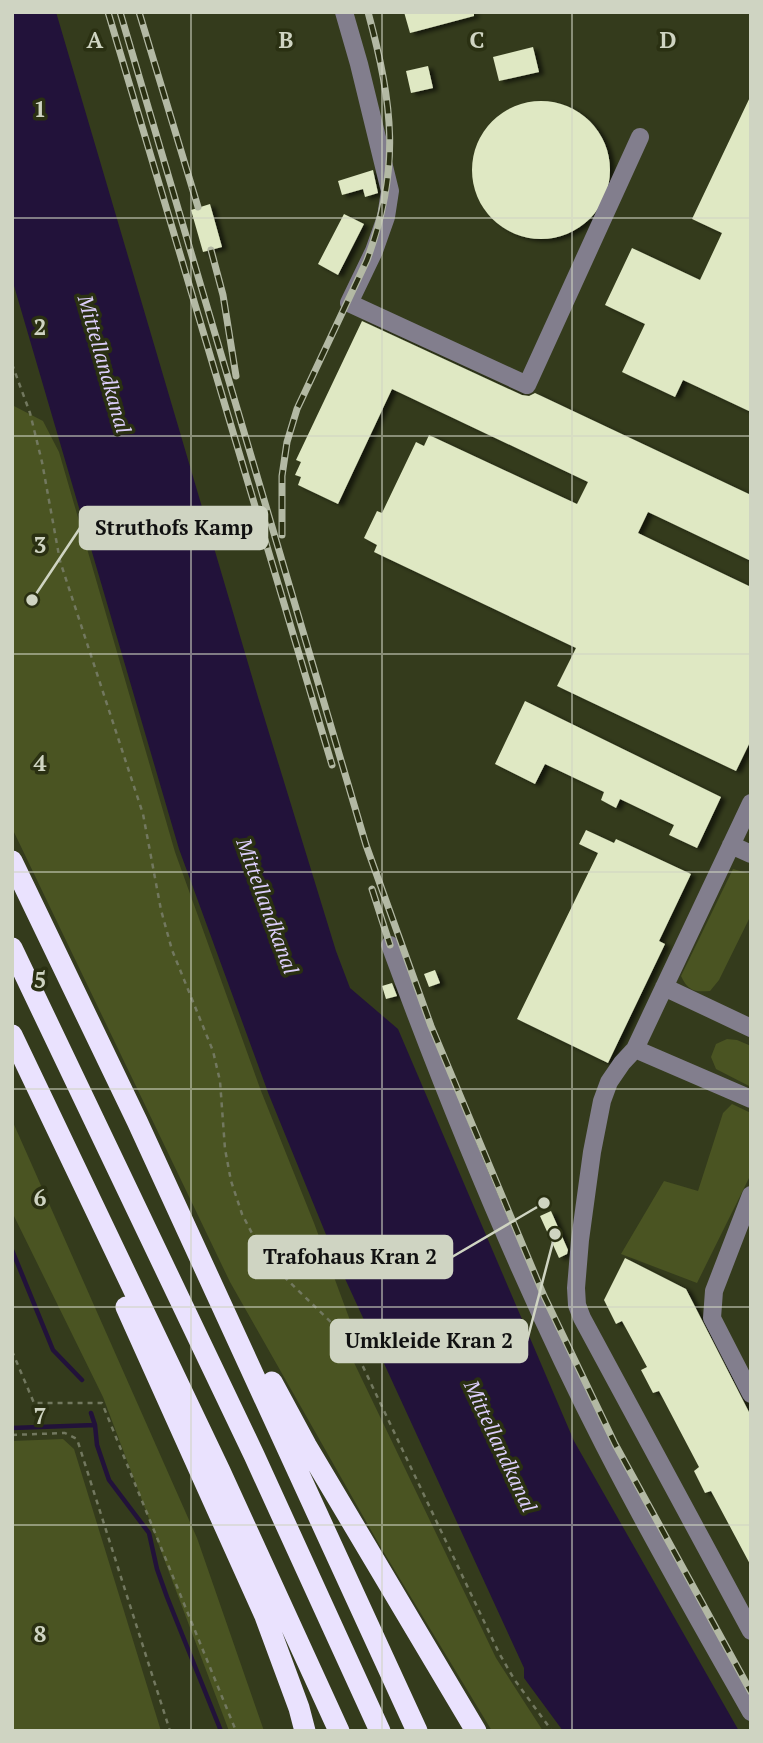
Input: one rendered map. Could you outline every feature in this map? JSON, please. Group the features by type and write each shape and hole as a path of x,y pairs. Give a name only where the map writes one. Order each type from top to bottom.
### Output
{"highway":[{"path":"12,861 137,1121 418,1731"},
{"path":"12,948 248,1442 380,1731"},
{"path":"12,1035 242,1519 339,1731"},
{"path":"137,1121 281,1400 476,1731"},
{"path":"75,1167 126,1307 265,1616 305,1731"}],"lane":[{"path":"344,12 390,191 382,228 349,303 527,385 640,137"},
{"path":"751,803 635,1049 609,1082 602,1101 581,1230 576,1288 577,1305 589,1331 751,1631"},
{"path":"731,845 751,854"},
{"path":"390,945 463,1135 534,1300 611,1458 751,1712"},
{"path":"664,987 751,1028"},
{"path":"635,1049 751,1099"},
{"path":"751,1195 714,1291 712,1318 751,1394"}],"path":[{"path":"12,364 30,413 42,462 60,561 143,814 172,950 213,1051 220,1081 230,1181 242,1214 273,1266 337,1328 357,1354 499,1653 514,1679 552,1731"},
{"path":"12,1351 34,1403 102,1404 236,1731"},
{"path":"12,1435 65,1433 77,1439 170,1731"}],"green space":[{"path":"12,405 43,421 59,452 175,852 261,1091 351,1323 347,1348 496,1658 543,1731 492,1731 380,1546 230,1282 12,828"},
{"path":"733,869 751,874 751,915 719,980 710,991 696,991 686,985 681,976"},
{"path":"727,1039 751,1046 751,1087 716,1069 711,1057 716,1044"},
{"path":"732,1104 751,1113 751,1174 697,1283 621,1254 664,1181 698,1191 723,1113"},
{"path":"12,1120 197,1538 264,1731 229,1731 103,1397 12,1212"},
{"path":"63,1439 74,1449 161,1731 12,1731 12,1441"}],"water":[{"name":"Mittellandkanal","path":"12,12 56,12 258,697 336,951 350,988 398,1029 574,1441 739,1731 563,1731 524,1678 524,1668 336,1259 269,1095 179,849 12,279"}],"building":[{"path":"404,12 474,12 474,16 410,33"},
{"path":"533,47 539,72 499,81 493,57"},
{"path":"428,66 433,88 411,93 406,71"},
{"path":"751,95 751,412 683,380 675,397 622,372 645,324 605,305 632,248 700,280 722,233 692,219"},
{"path":"541,101 567,106 590,121 605,144 610,170 605,196 590,219 567,234 541,239 515,234 492,219 477,196 472,170 477,144 492,121 515,106"},
{"path":"373,170 378,193 365,197 363,189 342,195 338,181"},
{"path":"210,204 222,247 203,252 191,210"},
{"path":"344,214 364,224 338,275 318,264"},
{"path":"362,321 522,395 535,393 751,495 751,561 648,512 638,533 751,587 751,740 736,771 557,686 576,648 374,552 377,545 364,538 377,511 382,513 416,442 424,446 429,435 577,504 588,482 392,389 338,504 298,485 301,477 295,475 301,462 296,460"},
{"path":"525,701 721,797 697,848 669,835 674,825 620,799 616,808 601,800 604,792 545,764 535,784 495,764"},
{"path":"586,830 614,843 616,839 691,874 659,941 665,944 608,1063 517,1019 598,853 579,844"},
{"path":"435,970 440,983 429,987 424,974"},
{"path":"392,983 397,996 386,999 382,986"},
{"path":"551,1211 568,1250 567,1254 559,1258 540,1216"},
{"path":"625,1258 686,1289 751,1416 751,1566 711,1491 705,1493 694,1471 699,1467 659,1391 653,1393 641,1370 647,1367 622,1321 616,1324 604,1300"}],"waterway":[{"path":"12,1250 53,1350 82,1380"},
{"path":"91,1413 95,1425"},
{"path":"12,1428 95,1425 97,1445 109,1480 149,1533 167,1597 221,1731"}],"railway":[{"path":"108,12 332,765"},
{"path":"120,12 366,845 431,1026 544,1296 615,1444 751,1692"},
{"path":"139,12 198,207"},
{"path":"282,535 282,476 287,442 297,409 367,260 385,196 389,166 388,107 368,12"},
{"path":"211,250 223,295 236,376"},
{"path":"372,889 390,945"}],"place":[{"name":"Struthofs Kamp","path":"32,600"},
{"name":"Trafohaus Kran 2","path":"544,1203"},
{"name":"Umkleide Kran 2","path":"555,1234"}]}
